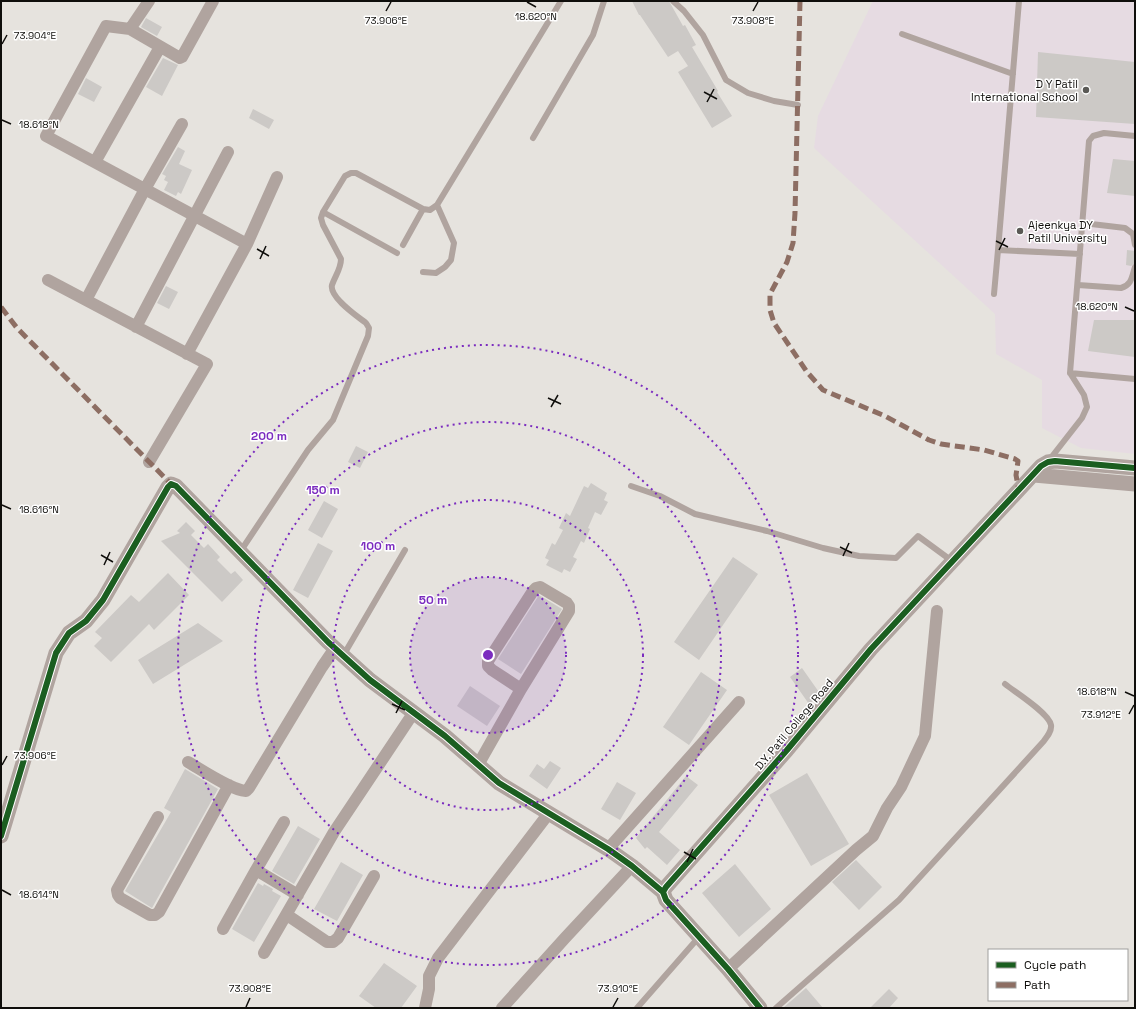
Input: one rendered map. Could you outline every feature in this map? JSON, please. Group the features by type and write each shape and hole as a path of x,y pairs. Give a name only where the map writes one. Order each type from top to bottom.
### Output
{"street":[{"path":"130,29 149,1"},
{"path":"213,1 182,57 178,58 130,29 106,26 46,136 247,244"},
{"path":"95,162 160,47"},
{"path":"86,300 145,189 182,124"},
{"path":"136,327 228,152"},
{"path":"187,354 247,244 277,178"},
{"path":"48,280 207,364 149,462"},
{"path":"1042,471 1055,461 1135,468"},
{"path":"1042,471 1135,484"},
{"name":"D.Y. Patil College Road","path":"663,892 787,750 871,649 1042,471"},
{"path":"1,836 56,653 69,634 86,621 103,600 171,484 176,486 339,652 370,680 445,736 499,783 608,849 632,866 663,892 666,900 728,969 760,1008"},
{"path":"478,765 521,689 569,611 570,606 567,603 540,587 532,591 488,661 488,666 492,670 521,689"},
{"path":"728,969 873,836 887,808 901,787 925,736 937,611"},
{"path":"188,762 229,785 241,790 246,790 249,788 322,667 339,652"},
{"path":"608,849 739,702"},
{"path":"264,953 334,832 414,712"},
{"path":"158,817 117,890 120,898 150,915 155,915 159,912 229,785"},
{"path":"425,1008 429,989 429,976 438,958 549,813"},
{"path":"223,929 284,822"},
{"path":"502,1008 632,866"},
{"path":"256,870 298,895"},
{"path":"287,915 327,942 333,942 338,938 374,876"}],"lane":[{"path":"240,552 308,450 333,420 368,336 369,328 366,323 337,298 332,291 331,287 341,264 341,259 323,225 322,218 324,212 345,176 351,173 356,173 423,209 430,210 437,205 561,1"},
{"path":"533,138 593,35 604,1"},
{"path":"673,1 684,11 703,35 726,80 748,93 774,101 798,105"},
{"path":"994,294 1019,1"},
{"path":"902,34 1013,74"},
{"path":"1135,136 1104,133 1093,136 1089,141 1070,373 1135,379"},
{"path":"423,272 436,273 445,267 451,260 454,243 437,205"},
{"path":"403,245 423,209"},
{"path":"324,212 397,253"},
{"path":"1083,223 1125,228 1133,234 1135,245"},
{"path":"998,250 1080,254"},
{"path":"1078,285 1126,287 1130,282 1135,267"},
{"name":"D.Y. Patil College Road","path":"1042,471 1082,418 1087,407 1084,395 1070,373"},
{"path":"631,486 660,496 695,514 767,531 823,548 859,556 896,558 918,536 953,562"},
{"path":"339,652 405,550"},
{"path":"776,1008 899,900 1043,742 1050,732 1051,725 1046,716 1004,684"},
{"path":"637,1008 699,937"}],"shaded area":[{"name":"Ajeenkya DY Patil University","path":"873,1 1135,1 1135,454 1081,448 1042,428 1042,380 996,354 995,314 814,148 818,116"}],"building":[{"path":"632,1 669,1 696,45 692,47 732,116 712,128 678,72 688,66 678,51 668,57 639,15"},
{"path":"146,18 162,27 157,36 141,27"},
{"name":"D Y Patil International School","path":"1038,52 1135,62 1135,124 1036,117"},
{"path":"163,58 178,65 162,96 146,87"},
{"path":"86,78 102,87 94,102 78,94"},
{"path":"253,109 274,120 269,129 249,118"},
{"path":"178,147 185,151 179,164 192,170 181,194 178,192 176,196 164,190 168,182 164,180 166,176 162,174"},
{"path":"1113,159 1135,161 1135,196 1107,193"},
{"path":"1127,250 1135,251 1135,263 1131,266 1126,265"},
{"path":"166,286 178,292 169,309 157,303"},
{"path":"1094,320 1135,320 1135,357 1088,351"},
{"path":"356,446 368,452 360,468 348,462"},
{"path":"591,483 607,493 604,500 608,502 601,515 595,512 588,528 590,529 584,543 581,541 573,557 577,559 570,572 564,569 562,573 546,565 549,560 545,558 552,543 555,545 563,530 559,528 566,513 570,516 584,486 588,488"},
{"path":"324,501 338,509 322,538 308,530"},
{"path":"186,522 195,531 191,535 204,548 208,544 220,557 217,560 231,574 235,571 243,580 222,602 161,541 180,533 177,531"},
{"path":"318,543 333,551 308,598 293,590"},
{"path":"733,557 758,574 699,660 674,642"},
{"path":"168,573 189,595 154,630 149,624 111,662 94,646 102,638 95,632 131,595 139,602"},
{"path":"539,595 562,609 521,674 498,659"},
{"path":"198,623 223,641 153,684 138,660"},
{"path":"802,668 821,695 809,704 790,677"},
{"path":"701,672 727,690 689,745 663,727"},
{"path":"470,686 500,706 487,726 457,706"},
{"path":"550,761 561,768 547,789 529,776 537,764 544,769"},
{"path":"185,769 218,789 152,908 125,891 171,812 164,808"},
{"path":"807,773 849,844 811,866 769,795"},
{"path":"686,776 698,785 659,832 680,850 667,865 647,847 645,849 636,838"},
{"path":"617,782 636,793 620,820 601,809"},
{"path":"298,826 320,839 294,884 272,871"},
{"path":"856,860 882,887 859,910 832,882"},
{"path":"341,862 363,875 337,921 314,909"},
{"path":"735,864 771,909 739,937 702,893"},
{"path":"258,883 263,886 264,884 273,889 272,891 281,896 254,942 232,929"},
{"path":"384,963 417,986 401,1008 376,1008 359,996"},
{"path":"806,988 823,1008 783,1008"},
{"path":"889,989 898,998 889,1008 870,1008"}],"marked path":[{"path":"800,1 793,243 787,262 770,294 770,310 774,323 807,372 823,390 885,416 929,440 941,444 984,450 1015,459 1018,461 1016,475 1019,491"},
{"path":"1,307 17,328 171,484"}],"cycle path":[{"path":"760,1008 728,969 666,900 663,892 666,887 787,750 871,649 1041,466 1048,462 1055,461 1135,468"},
{"path":"1,836 56,653 69,633 86,621 103,600 171,484 176,486 328,642 370,680 445,736 499,783 608,849 632,866 663,892"}],"place":[{"name":"D Y Patil International School","path":"1086,90"},
{"name":"Ajeenkya DY Patil University","path":"1020,231"}]}
